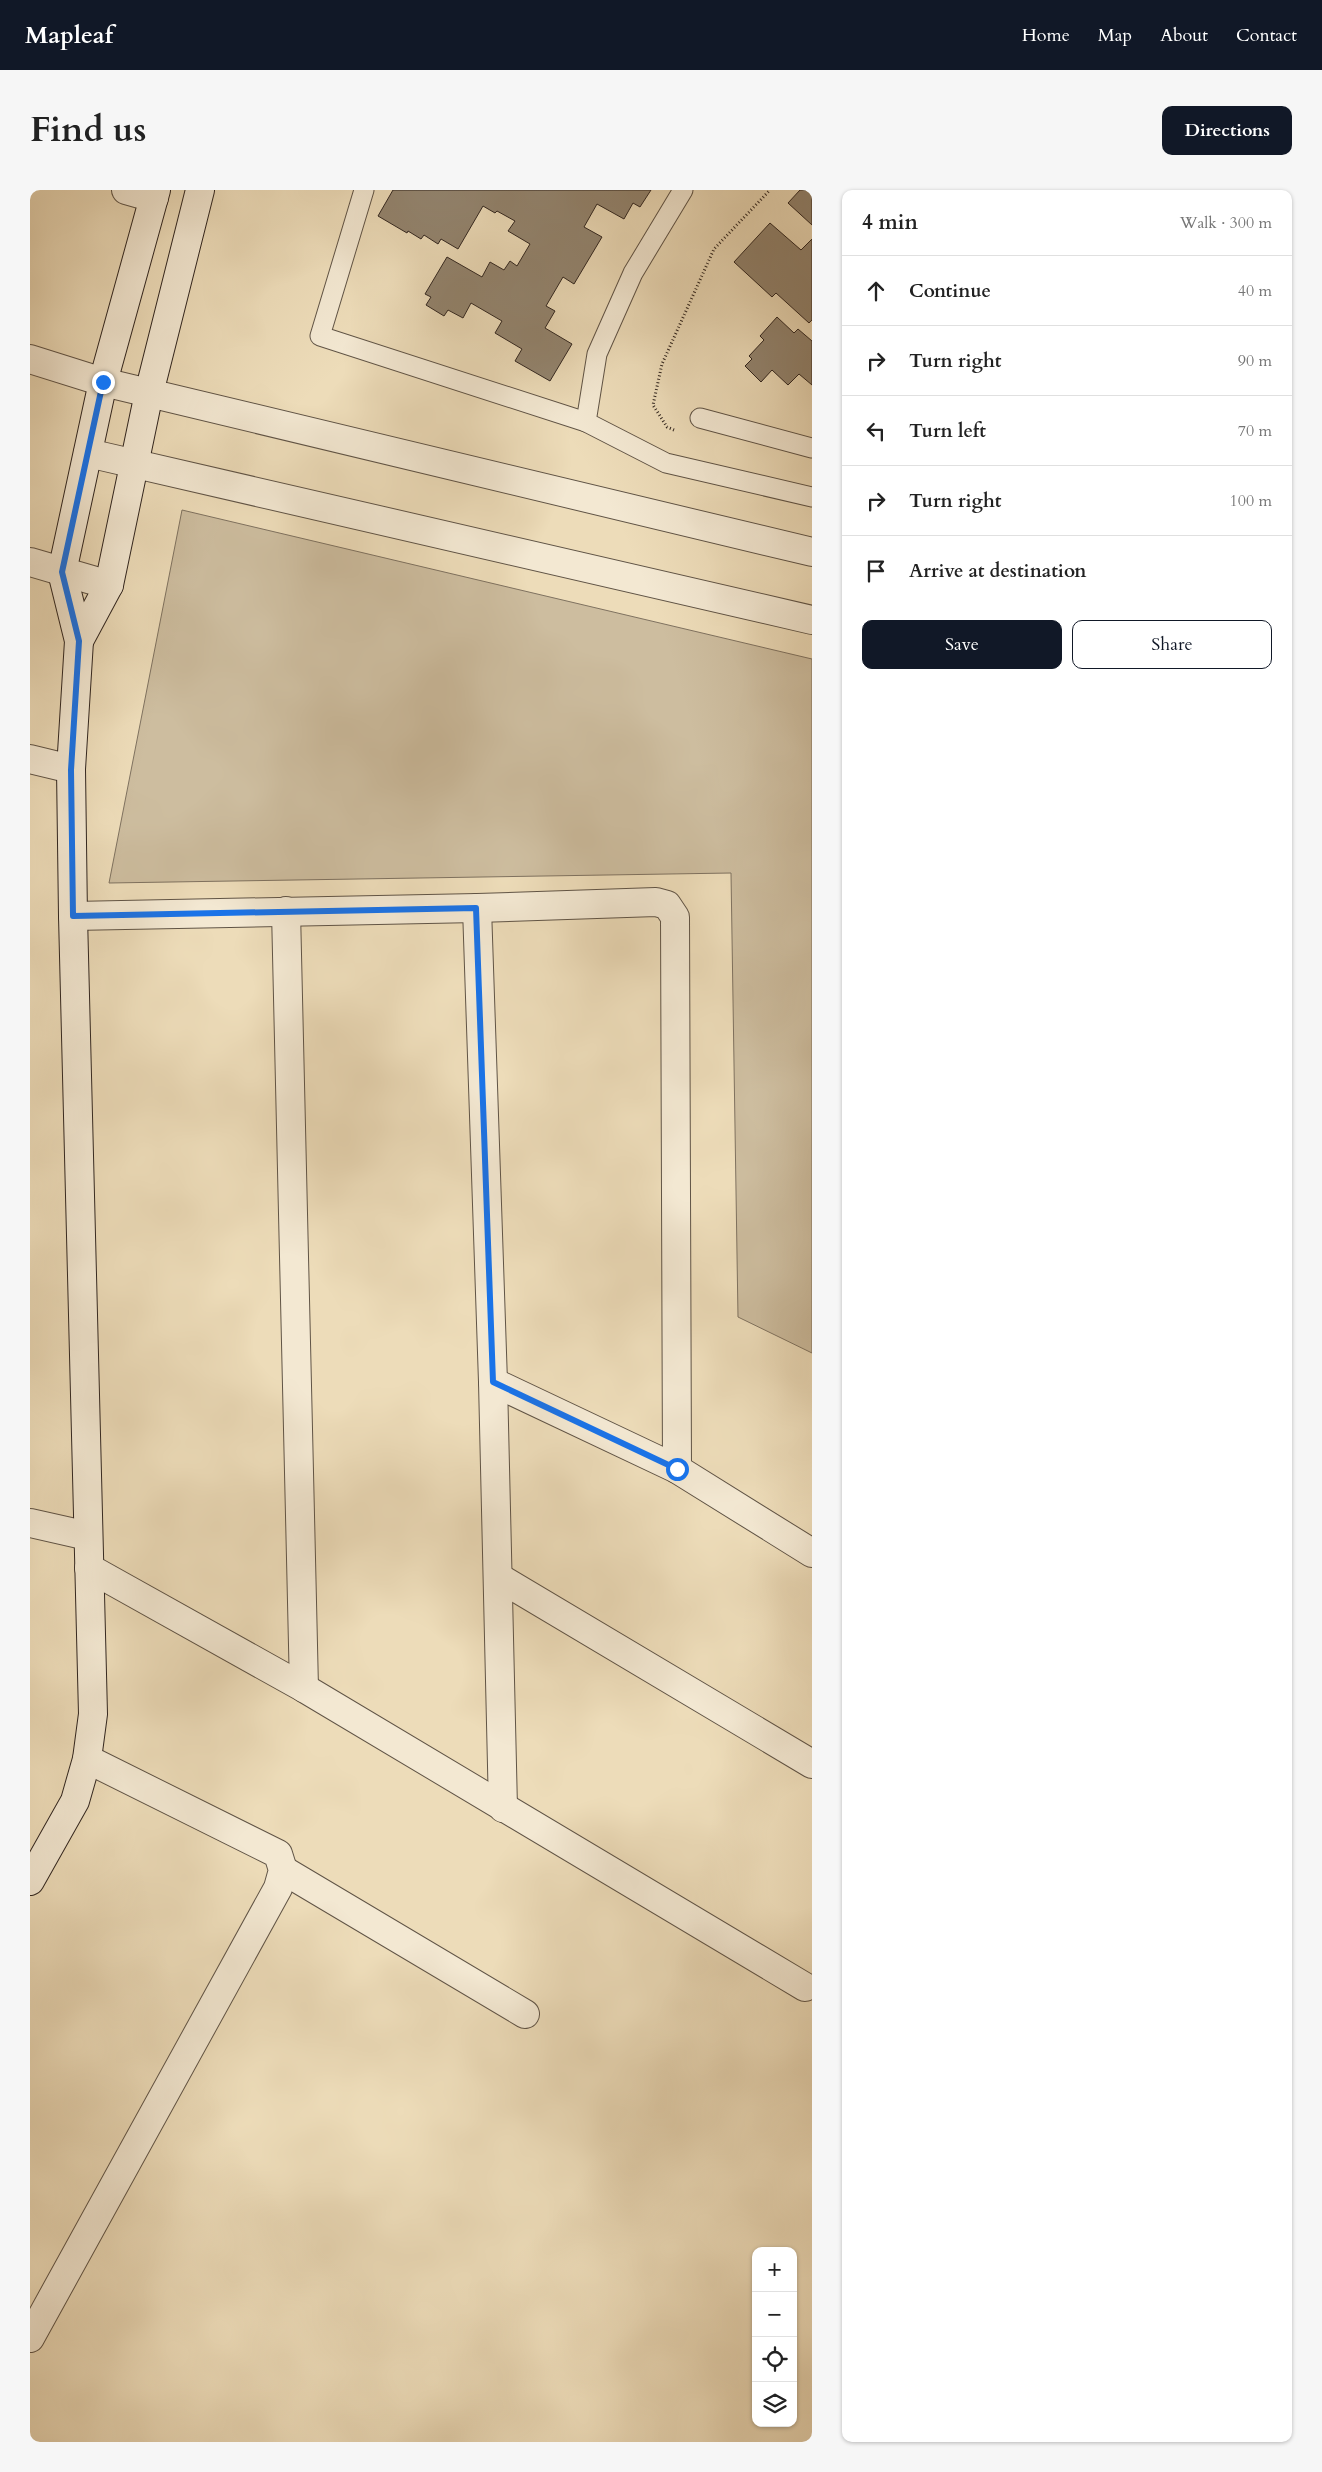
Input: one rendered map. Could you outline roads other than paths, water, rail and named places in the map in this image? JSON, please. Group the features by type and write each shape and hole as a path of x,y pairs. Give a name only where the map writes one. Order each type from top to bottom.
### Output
{"street":[{"path":"30,1881 74,1801 87,1759 93,1714 71,770 79,641 62,572 103,382 155,194 126,190"},
{"path":"79,641 109,585 149,393 200,190"},
{"path":"30,358 103,382 812,552"},
{"path":"88,453 812,620"},
{"path":"30,562 109,585"},
{"path":"30,759 71,770"},
{"path":"73,916 476,908 656,902 667,905 675,917 677,1469"},
{"path":"476,908 493,1382 503,1808"},
{"path":"286,911 304,1688"},
{"path":"493,1382 677,1469 812,1553"},
{"path":"30,1524 88,1536"},
{"path":"89,1568 304,1688 804,1987"},
{"path":"498,1577 812,1764"},
{"path":"30,2338 278,1888 283,1870 278,1854 87,1759"},
{"path":"283,1870 525,2014"}],"lane":[{"path":"364,190 320,336 586,422 666,464 812,497"},
{"path":"586,422 597,354 633,273 683,190"},
{"path":"700,418 812,448"}]}
